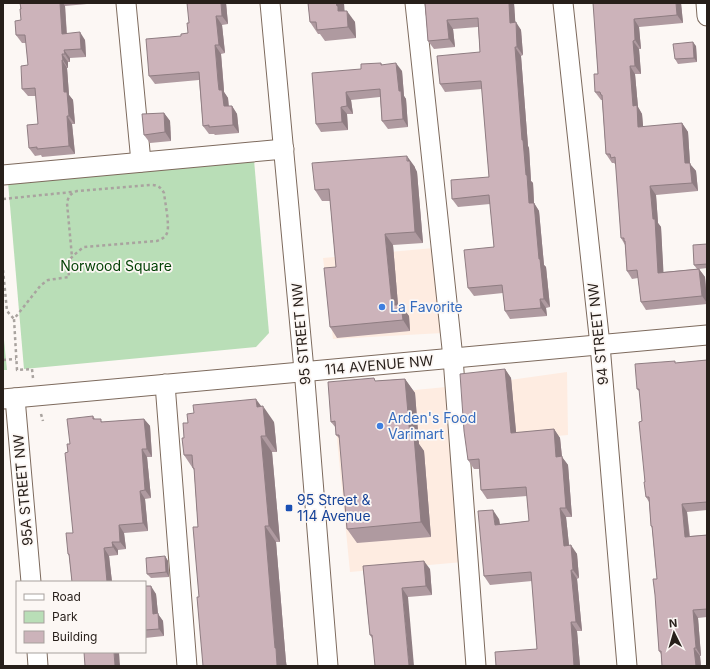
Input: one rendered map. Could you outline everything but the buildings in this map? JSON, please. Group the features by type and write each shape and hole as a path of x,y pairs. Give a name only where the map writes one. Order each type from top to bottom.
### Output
{"street":[{"path":"126,3 141,162"},
{"name":"95 STREET NW","path":"270,3 304,372 328,666"},
{"path":"415,3 453,358 476,666"},
{"name":"94 STREET NW","path":"563,3 600,345 627,666"},
{"path":"706,3 707,16"},
{"path":"3,175 284,149"},
{"name":"114 AVENUE NW","path":"9,398 707,335"},
{"path":"165,384 187,666"},
{"name":"95A STREET NW","path":"9,398 31,581"},
{"path":"37,653 38,666"}],"path":[{"path":"3,199 155,185 164,193 168,228 166,236 157,241 84,247 68,261 69,277 48,280 41,286 14,319"},
{"path":"72,257 67,203 68,199 74,192"},
{"path":"3,270 7,311 14,319 17,370 32,369 43,421"},
{"path":"3,360 16,359"}],"shaded area":[{"path":"434,248 443,333 333,339 323,258"},
{"path":"567,372 568,435 464,444 459,387"},
{"path":"446,387 463,562 350,572 333,398"}],"green space":[{"name":"Norwood Square","path":"254,160 269,333 256,347 24,369 8,182"},
{"path":"3,330 7,370 3,370"}],"place":[{"name":"La Favorite","path":"382,307"},
{"name":"Arden's Food Varimart","path":"380,426"},
{"name":"95 Street & 114 Avenue","path":"289,508"}]}
